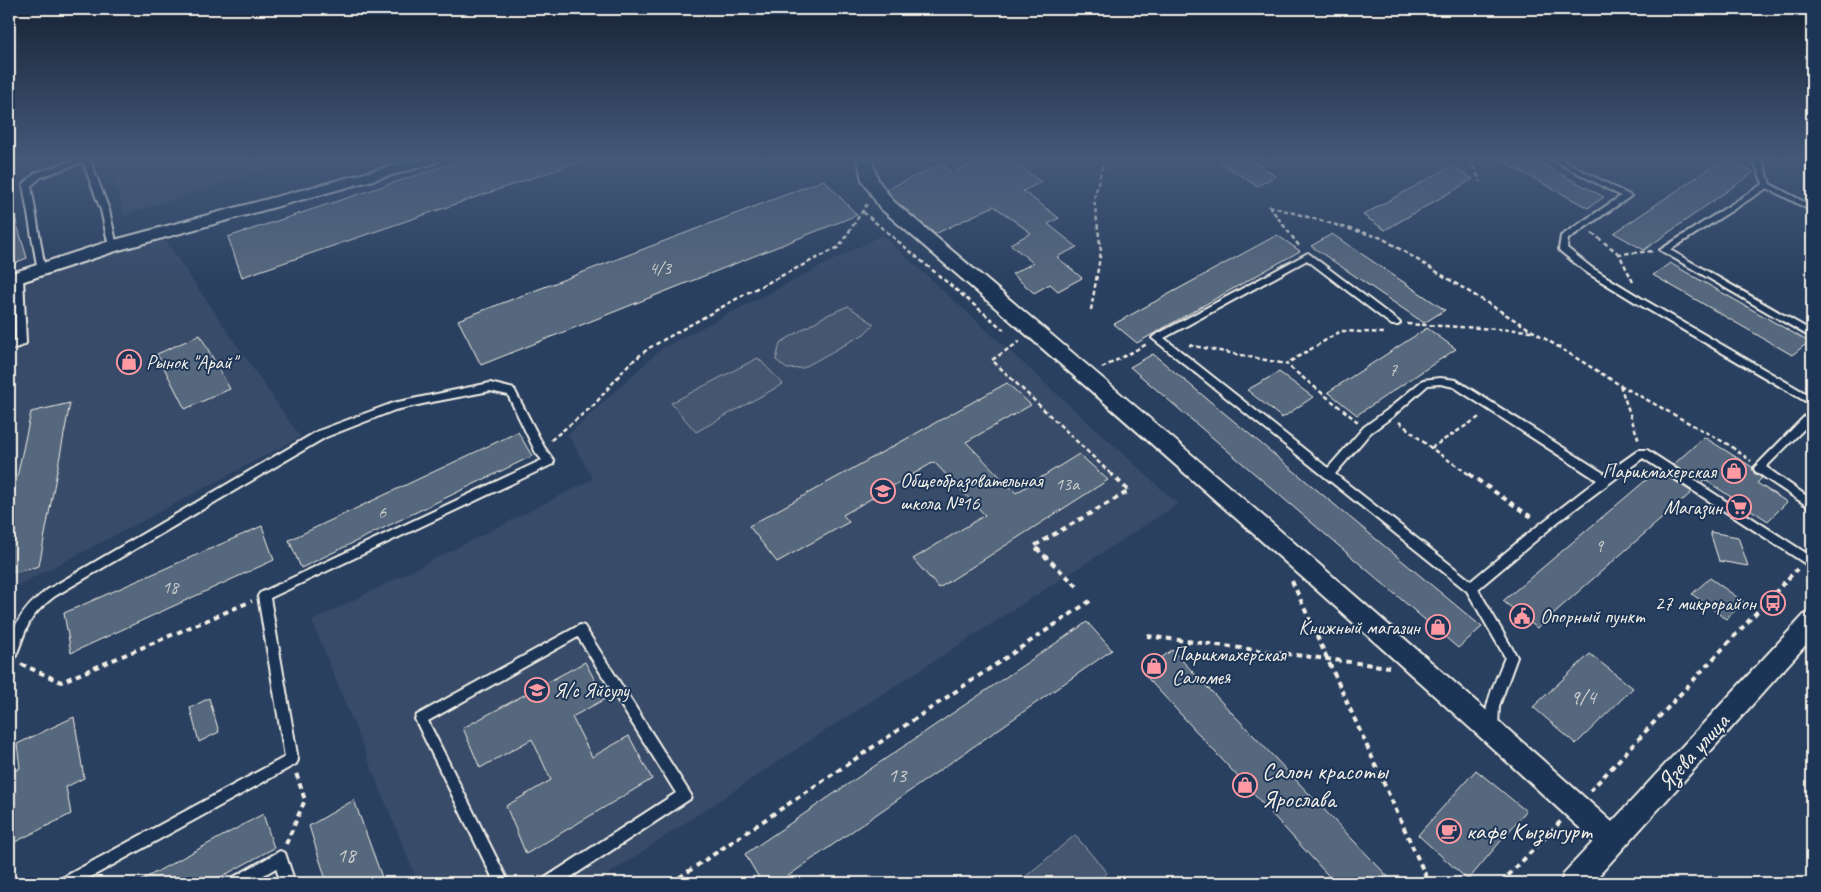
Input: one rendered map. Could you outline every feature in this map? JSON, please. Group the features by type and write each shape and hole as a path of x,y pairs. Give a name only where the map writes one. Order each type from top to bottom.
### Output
{"street":[{"path":"14,278 113,246 277,202"},
{"path":"885,202 1128,410 1492,731 1612,841"},
{"name":"Язева улица","path":"1574,883 1812,622"}],"lane":[{"path":"30,202 42,270"},
{"path":"101,202 113,246"},
{"path":"1618,202 1564,238 1563,249 1588,270 1812,401"},
{"path":"1740,202 1664,250 1812,335"},
{"path":"1798,202 1812,209"},
{"path":"1396,323 1308,256 1157,338 1471,588 1511,657 1493,706 1492,731"},
{"path":"9,347 21,343 14,278"},
{"path":"1329,474 1367,430 1426,382 1440,381 1456,384 1604,480"},
{"path":"9,659 26,614 38,602 322,434 393,407 462,391 490,388 511,392 540,450 549,461 264,596 292,760 68,883"},
{"path":"1812,415 1759,468 1812,504"},
{"path":"1471,588 1543,526 1643,453 1809,561"},
{"path":"502,883 421,719 580,630 686,796 550,883"},
{"path":"237,883 280,858 288,883"}],"path":[{"path":"540,450 594,405 628,365 649,348 747,293 839,247 869,202"},
{"path":"1091,310 1101,251 1094,202"},
{"path":"1308,256 1269,206 1382,238 1620,385 1730,445 1759,468"},
{"path":"863,212 1019,342 992,360 1129,491 1034,546 1077,586"},
{"path":"1583,225 1619,254 1646,304"},
{"path":"1619,254 1664,250"},
{"path":"1286,364 1341,332 1396,333 1396,323 1533,331"},
{"path":"1157,338 1286,364 1367,430"},
{"path":"1620,385 1643,453"},
{"path":"1431,448 1495,408"},
{"path":"1389,414 1431,448 1543,526"},
{"path":"1501,883 1809,561"},
{"path":"1290,578 1429,883"},
{"path":"9,659 61,682 264,596"},
{"path":"671,883 1090,601"},
{"path":"1147,636 1326,658 1424,673"},
{"path":"280,858 305,800 292,760"}],"shaded area":[{"path":"120,202 166,202 124,215"},
{"path":"882,235 1178,504 780,760 595,883 418,883 312,621 593,479 568,435 662,348"},
{"name":"Рынок \"Арай\"","path":"163,237 300,437 9,590 9,288"},
{"path":"848,306 874,324 864,334 803,368 787,369 776,360 780,343 825,316"},
{"path":"758,358 783,384 696,432 671,403"},
{"path":"1075,835 1107,873 1095,883 1018,883"}],"building":[{"path":"336,202 463,202 242,277 228,237"},
{"path":"767,202 844,202 857,215 481,365 458,320"},
{"path":"896,202 1037,202 1059,218 1048,224 1077,247 1057,257 1082,278 1058,291 1050,284 1034,293 1012,274 1033,263 1010,244 1031,233 994,206 935,234"},
{"path":"1387,202 1434,202 1385,230 1363,215"},
{"path":"1576,202 1597,202 1588,208"},
{"path":"1660,202 1712,202 1644,250 1614,233"},
{"path":"13,211 27,258 9,265 9,212"},
{"path":"1332,234 1445,310 1424,323 1311,246"},
{"path":"1277,235 1300,251 1137,343 1114,324"},
{"path":"1670,263 1809,342 1792,355 1653,275"},
{"path":"1427,328 1456,349 1357,415 1328,392"},
{"path":"200,335 230,389 185,409 157,354"},
{"path":"1153,354 1482,627 1458,648 1130,367"},
{"path":"1279,372 1313,397 1282,418 1247,390"},
{"name":"Общеобразовательная школа №16","path":"1007,383 1031,405 966,442 1016,493 1079,454 1108,480 939,588 913,559 985,515 934,462 843,515 849,522 777,562 749,526"},
{"path":"70,403 39,566 9,574 9,514 31,412"},
{"path":"518,432 532,456 301,568 289,540"},
{"path":"1704,437 1752,467 1754,473 1762,478 1757,483 1787,502 1768,521 1705,480 1701,483 1673,465"},
{"path":"1658,470 1692,492 1537,628 1503,601"},
{"path":"262,526 274,560 71,653 64,613"},
{"path":"1710,532 1738,537 1748,566 1719,561"},
{"path":"1710,578 1744,602 1726,619 1692,594"},
{"path":"1087,622 1112,650 778,883 762,883 745,854"},
{"path":"1172,650 1394,883 1335,883 1142,672"},
{"path":"1590,654 1633,688 1576,744 1533,707"},
{"path":"585,662 605,699 572,717 592,757 629,736 652,779 526,854 506,806 551,780 532,739 480,768 463,728"},
{"path":"209,698 219,732 199,742 190,708"},
{"path":"74,717 84,778 66,787 71,814 13,843 9,811 9,774 20,768 17,744"},
{"path":"1476,770 1526,811 1468,880 1418,835"},
{"path":"354,800 384,883 327,883 309,826"},
{"path":"263,814 274,848 210,883 136,883"}],"place":[{"name":"Рынок \"Арай\"","path":"129,362"},
{"name":"Парикмахерская","path":"1734,471"},
{"name":"Общеобразовательная школа №16","path":"883,491"},
{"name":"Магазин","path":"1739,507"},
{"name":"27 микрорайон","path":"1773,603"},
{"name":"Опорный пункт","path":"1522,616"},
{"name":"Книжный магазин","path":"1438,627"},
{"name":"Парикмахерская Саломея","path":"1154,666"},
{"name":"Я/c Яйсулу","path":"537,690"},
{"name":"Салон красоты Ярослава","path":"1245,785"},
{"name":"кафе Кызыгурт","path":"1449,831"}]}
